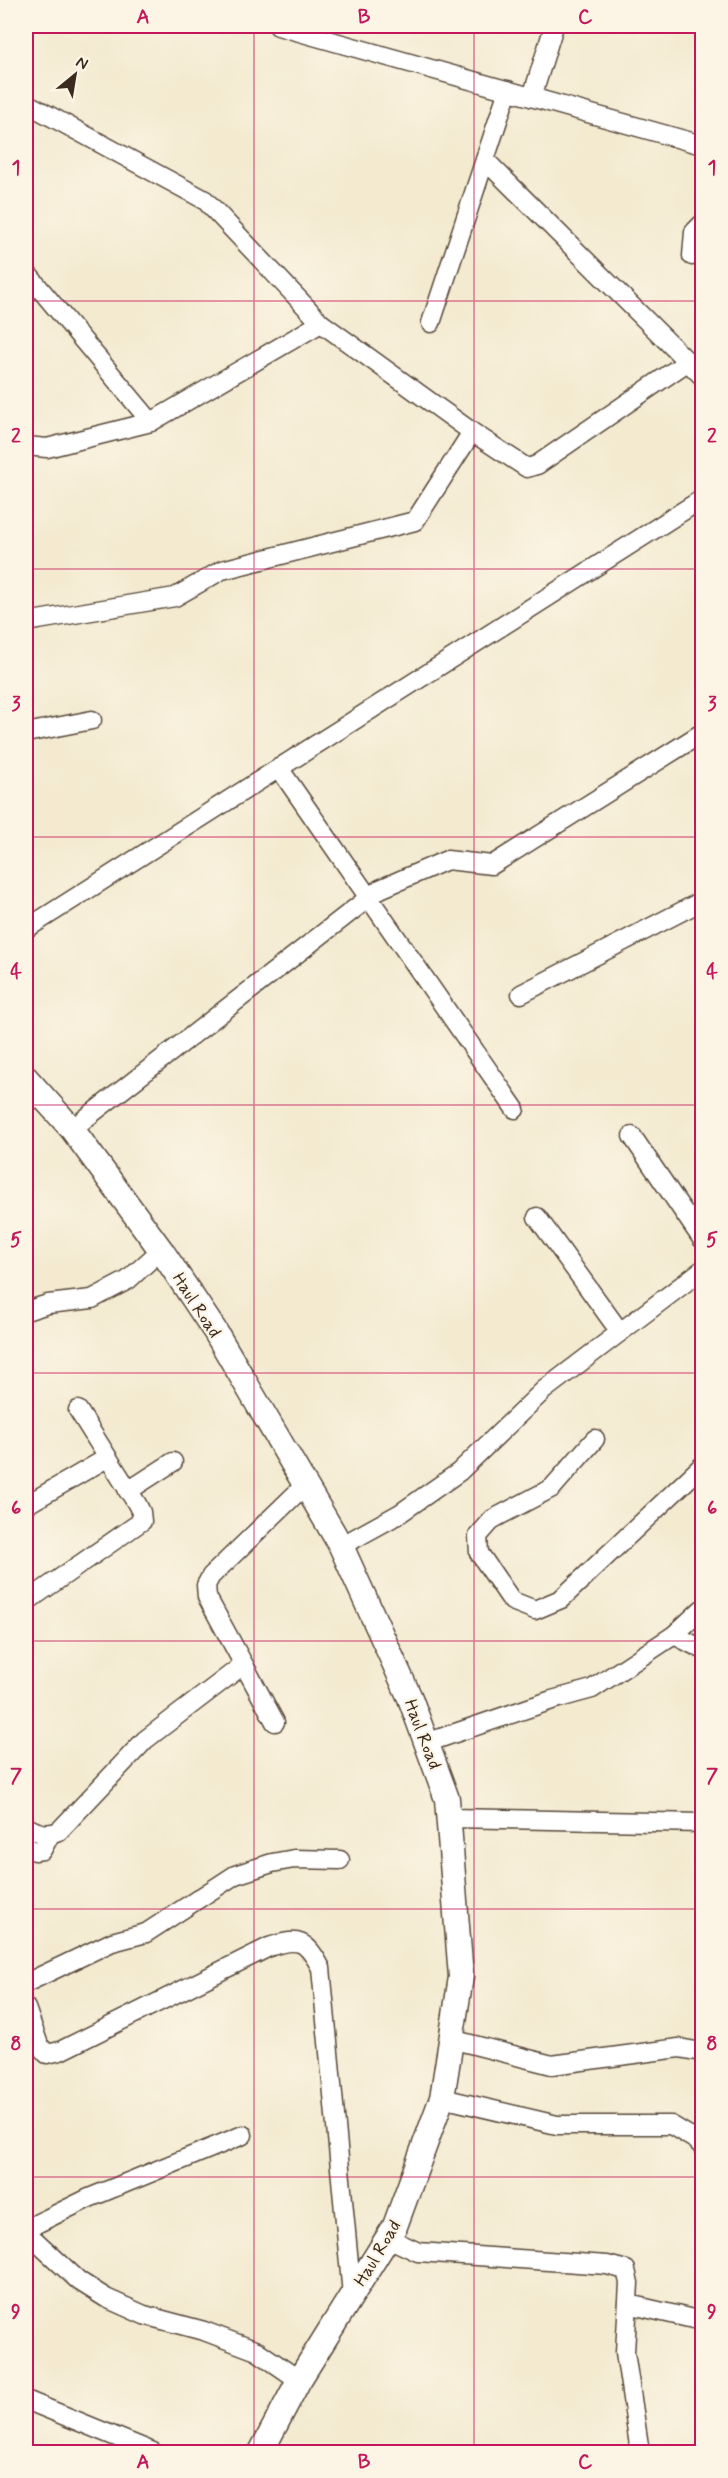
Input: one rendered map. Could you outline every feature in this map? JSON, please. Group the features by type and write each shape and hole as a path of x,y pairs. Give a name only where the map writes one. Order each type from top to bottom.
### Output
{"main road":[{"name":"Haul Road","path":"31,1092 72,1129 161,1251 215,1331 341,1546 410,1698 447,1799 461,1977 442,2098 395,2226 299,2380 261,2452"}],"street":[{"path":"278,26 702,145"},
{"path":"532,97 554,26"},
{"path":"431,323 508,90"},
{"path":"26,103 205,200 321,323 472,432 527,468 537,465 687,362"},
{"path":"485,160 702,376"},
{"path":"692,256 694,232 702,224"},
{"path":"26,272 151,422"},
{"path":"26,446 47,448 151,422 321,323"},
{"path":"26,622 175,597 222,570 415,521 472,432"},
{"path":"26,928 702,499"},
{"path":"26,733 92,720"},
{"path":"72,1129 380,889 447,860 492,865 702,733"},
{"path":"279,768 515,1108"},
{"path":"521,994 702,901"},
{"path":"632,1136 702,1239"},
{"path":"537,1217 620,1332"},
{"path":"26,1311 48,1304 92,1299 128,1280 161,1251"},
{"path":"341,1546 399,1514 459,1472 544,1390 702,1270"},
{"path":"26,1602 142,1521 141,1512 78,1410"},
{"path":"595,1439 552,1488 493,1519 478,1536 479,1553 512,1601 535,1610 561,1599 702,1466"},
{"path":"26,1505 107,1458"},
{"path":"128,1491 173,1462"},
{"path":"274,1722 207,1597 206,1585 211,1576 304,1486"},
{"path":"426,1743 552,1700 592,1689 674,1635 702,1609"},
{"path":"674,1635 702,1649"},
{"path":"26,1826 32,1831 50,1835 59,1831 145,1740 243,1665"},
{"path":"449,1818 702,1823"},
{"path":"26,1847 35,1851 42,1850 50,1835"},
{"path":"26,1983 112,1942 146,1933 235,1875 272,1863 294,1859 340,1860"},
{"path":"26,2008 39,2045 47,2054 60,2051 269,1947 288,1940 303,1943 313,1952 321,1968 352,2295"},
{"path":"451,2039 552,2065 680,2048 702,2052"},
{"path":"442,2098 557,2125 671,2126 702,2146"},
{"path":"243,2135 89,2198 26,2230 79,2281 106,2298 144,2315 204,2331 257,2351 299,2380"},
{"path":"388,2238 418,2252 607,2265 626,2270 629,2283 625,2352 640,2452"},
{"path":"628,2304 702,2321"},
{"path":"26,2400 153,2452"}]}
